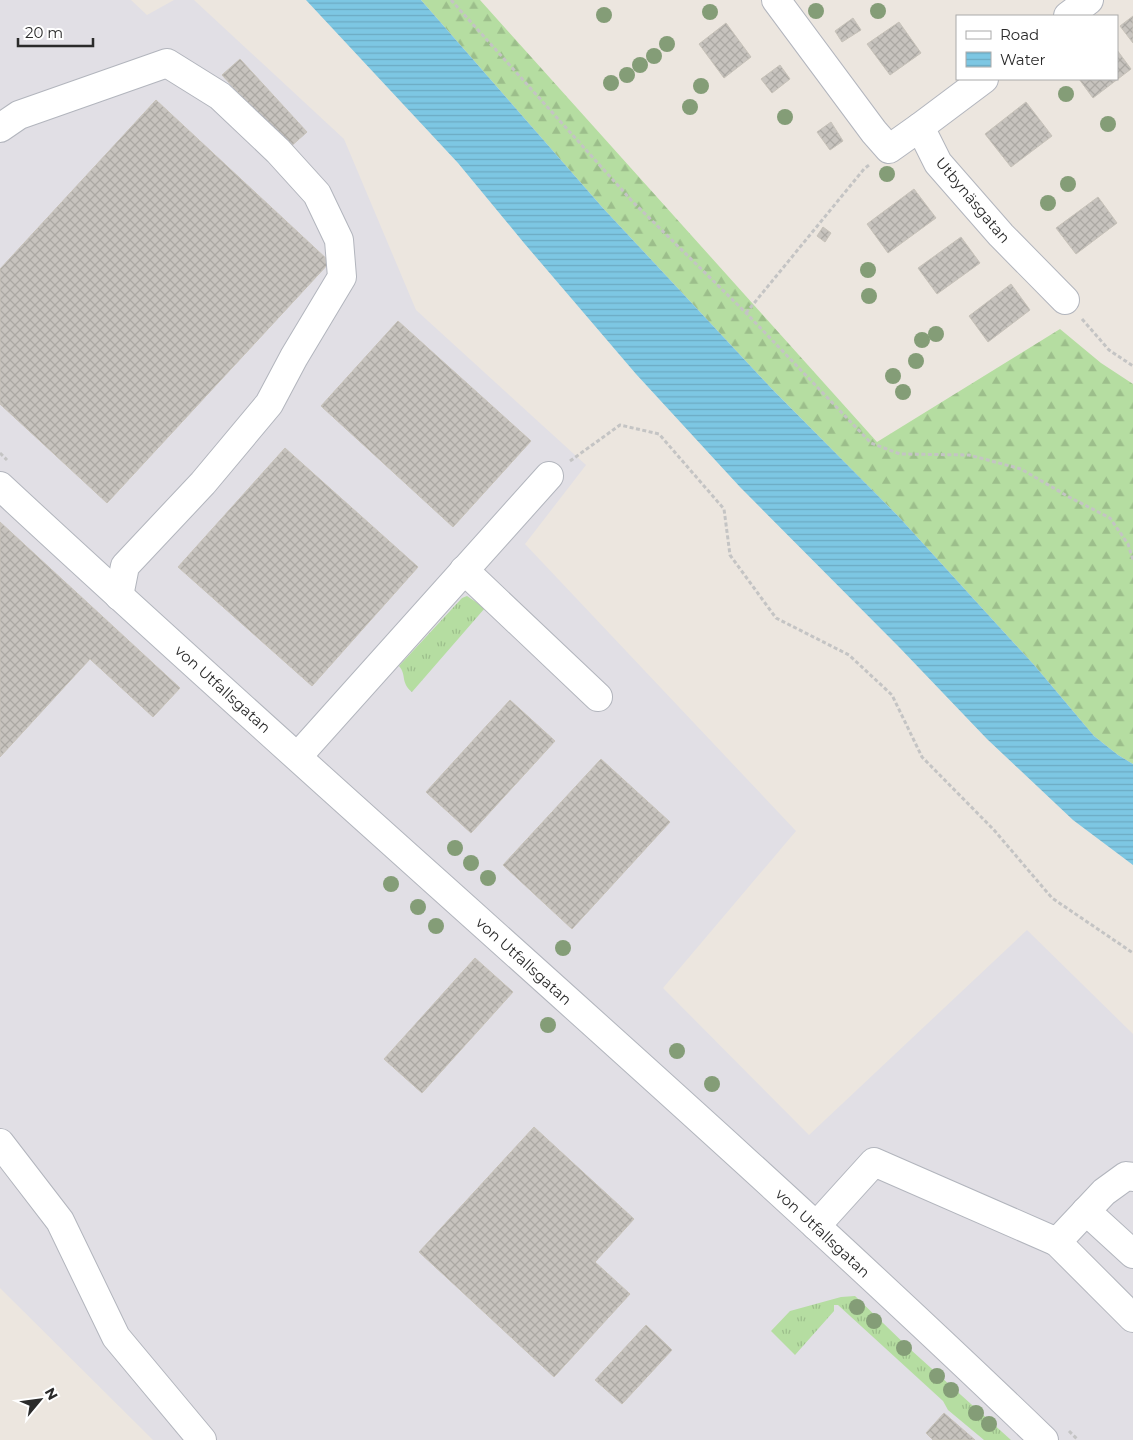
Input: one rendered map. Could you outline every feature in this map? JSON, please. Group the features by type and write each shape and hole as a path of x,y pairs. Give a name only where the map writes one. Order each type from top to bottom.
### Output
{"street":[{"path":"776,0 874,132 889,149 983,80"},
{"path":"1069,15 1089,0"},
{"path":"0,128 19,115 167,63 220,96 278,151 317,194 339,240 342,277 294,357 269,404 203,483 126,566 118,596"},
{"name":"Utbynäsgatan","path":"920,127 938,163 1001,235 1065,300"},
{"path":"298,756 548,476"},
{"name":"von Utfallsgatan","path":"0,486 118,596 298,756 816,1226 1044,1440"},
{"path":"464,570 598,697"},
{"path":"0,1143 60,1221 116,1337 202,1440"},
{"path":"816,1226 874,1162 1057,1242 1133,1318"},
{"path":"1057,1242 1104,1192 1126,1176 1133,1177"},
{"path":"1086,1211 1133,1254"}],"path":[{"path":"451,0 632,201 746,313 871,443 900,454 968,455 1021,469 1110,518 1128,544 1133,560"},
{"path":"746,313 864,169 889,149"},
{"path":"1065,300 1108,350 1133,366"},
{"path":"548,476 620,425 660,434 724,509 730,555 776,618 849,655 892,695 922,757 994,830 1052,898 1133,953"}],"shaded area":[{"path":"0,0 131,0 147,15 174,0 194,0 344,139 416,310 586,465 525,544 796,831 663,988 809,1135 1027,930 1133,1034 1133,1440 153,1440 0,1288"}],"green space":[{"path":"421,0 480,0 877,442 1060,329 1101,363 1133,384 1133,764 1094,736 1035,666 898,516 772,389 602,207"},
{"path":"467,596 485,608 412,692 406,685 403,672 399,666 462,598"},
{"path":"855,1296 911,1350 1011,1440 984,1440 948,1410 943,1401 838,1305 834,1305 834,1311 795,1355 771,1331 790,1311 841,1297"}],"water":[{"path":"306,0 421,0 602,207 772,389 898,516 1035,666 1094,736 1133,764 1133,865 1073,820 987,739 899,647 740,487 636,374 458,163"}],"building":[{"path":"1133,16 1133,43 1120,26"},
{"path":"853,18 861,30 842,42 835,31"},
{"path":"899,22 921,53 890,75 867,44"},
{"path":"726,23 751,57 724,78 699,44"},
{"path":"1118,51 1131,69 1118,79"},
{"path":"240,59 307,132 289,148 222,75"},
{"path":"780,65 790,79 772,93 761,79"},
{"path":"1080,80 1117,80 1093,98"},
{"path":"156,100 330,262 107,503 0,404 0,269"},
{"path":"1026,102 1052,136 1011,167 985,134"},
{"path":"831,122 843,141 830,150 817,132"},
{"path":"914,189 936,218 888,253 867,224"},
{"path":"1098,197 1117,223 1076,254 1056,228"},
{"path":"823,227 831,233 825,242 817,236"},
{"path":"961,237 980,263 937,294 918,268"},
{"path":"1011,284 1030,310 988,342 969,316"},
{"path":"398,321 531,441 453,527 321,406"},
{"path":"285,448 418,567 312,686 178,567"},
{"path":"0,522 180,688 153,717 90,659 0,757"},
{"path":"510,700 555,741 471,833 426,792"},
{"path":"601,759 670,822 572,929 503,865"},
{"path":"475,958 513,992 422,1093 384,1059"},
{"path":"534,1127 634,1219 595,1262 630,1294 554,1377 419,1252"},
{"path":"646,1325 672,1350 622,1404 595,1380"},
{"path":"944,1413 975,1440 933,1440 926,1433"}]}
